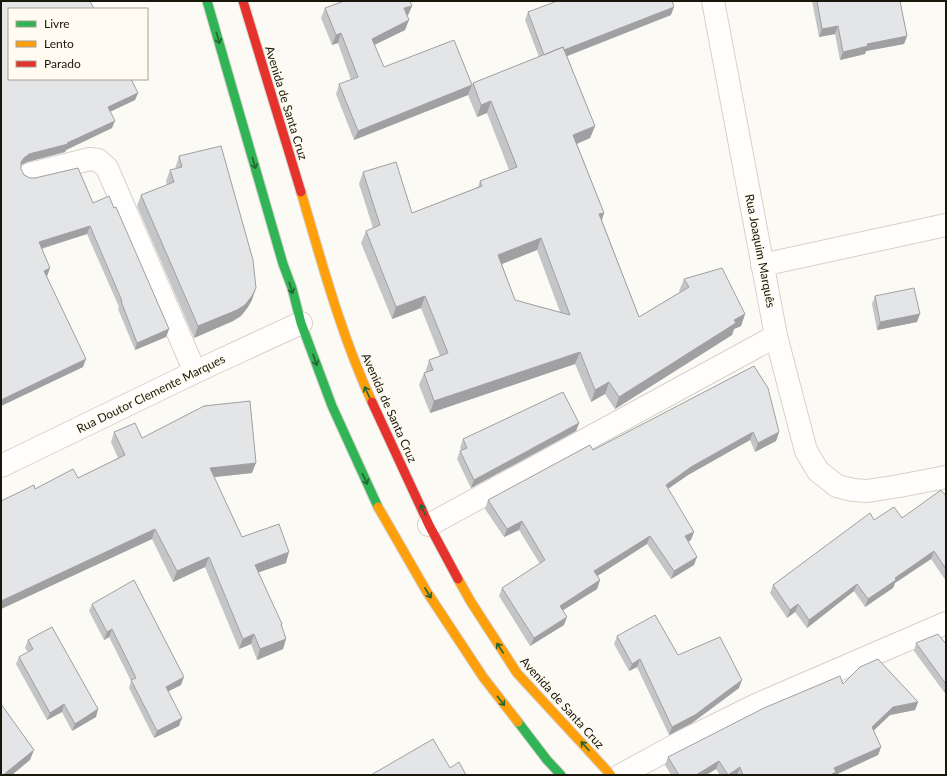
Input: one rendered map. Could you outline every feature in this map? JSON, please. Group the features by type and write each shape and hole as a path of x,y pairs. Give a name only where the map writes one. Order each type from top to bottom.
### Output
{"main road":[{"path":"207,1 301,323 332,406 382,513 427,592 483,677 547,760 561,775"},
{"name":"Avenida de Santa Cruz","path":"243,1 335,307 360,376 429,525 471,602 517,673 611,775"}],"street":[{"name":"Rua Joaquim Marquês","path":"713,1 776,336 806,452 818,471 837,486 853,490 867,491 946,477"},
{"path":"30,174 90,159 98,160 107,168 196,372"},
{"path":"762,265 946,225"},
{"name":"Rua Doutor Clemente Marques","path":"1,466 301,323"},
{"path":"429,525 776,336"},
{"path":"621,775 685,740 756,705 946,623"}],"building":[{"path":"1,1 90,1 94,8 8,8 8,80 132,80 138,93 108,107 115,121 67,143 68,144 29,154 21,162 21,169 24,175 30,178 35,178 78,168 93,203 109,196 114,208 116,207 169,329 137,343 122,301 90,226 39,242 50,268 44,271 86,359 1,400"},
{"path":"344,1 410,1 412,6 404,8 409,20 372,39 384,67 454,40 472,85 358,131 339,84 358,77 341,33 336,35 325,8"},
{"path":"557,1 672,1 674,7 564,50 563,47 544,55 528,12"},
{"path":"817,1 900,1 907,36 867,44 868,46 843,52 838,26 822,29"},
{"path":"563,47 595,126 573,135 604,213 599,214 639,317 689,287 684,279 722,268 745,314 734,320 736,323 619,397 609,382 595,390 580,352 434,401 424,373 433,370 429,360 448,353 425,296 396,307 366,231 380,225 363,172 396,162 412,213 482,186 480,181 517,167 491,101 481,105 473,83","holes":["541,238 570,315 515,300 498,255"]},
{"path":"221,146 253,260 256,288 245,305 237,310 198,326 141,195 174,182 170,170 182,167 179,156"},
{"path":"914,288 920,314 880,322 875,296"},
{"path":"754,366 768,388 779,432 758,443 753,432 691,467 666,485 694,532 685,536 697,557 674,571 650,536 594,571 600,580 560,606 567,617 534,638 502,588 545,560 522,521 507,529 488,500 590,445 593,450"},
{"path":"563,392 579,423 474,480 460,451 467,448 463,439"},
{"path":"250,401 256,463 210,468 242,537 279,524 289,552 255,565 282,624 286,639 260,649 254,634 243,639 209,557 177,571 155,529 1,601 1,501 34,485 35,489 73,469 78,478 125,455 114,432 135,423 142,438 204,406"},
{"path":"941,490 946,496 946,569 934,551 868,599 857,584 809,620 798,604 790,610 773,585 870,513 874,520 894,507 902,518"},
{"path":"134,580 184,677 166,687 182,718 157,731 131,680 136,678 112,629 107,632 92,604"},
{"path":"655,615 678,655 720,637 742,680 695,715 672,727 640,659 632,664 617,636"},
{"path":"52,627 98,709 75,724 64,704 50,713 19,657 33,649 28,640"},
{"path":"938,634 946,644 946,684 916,643"},
{"path":"878,659 918,702 893,707 872,727 881,747 834,768 836,772 830,775 743,775 740,767 728,775 719,761 696,775 679,775 668,757 764,708 840,676 843,684 860,667"},
{"path":"1,704 34,750 3,775 1,775"},
{"path":"433,739 450,768 459,762 466,775 371,775"}],"traffic: fast":[{"path":"207,1 301,323 332,406 378,507"},
{"path":"518,722 547,760 561,775"}],"traffic: slow":[{"path":"301,192 341,325 372,402"},
{"path":"378,507 427,592 483,677 518,722"},
{"path":"458,579 471,602 517,673 611,775"}],"traffic: jam":[{"path":"243,1 301,192"},
{"path":"372,402 429,525 458,579"}]}
